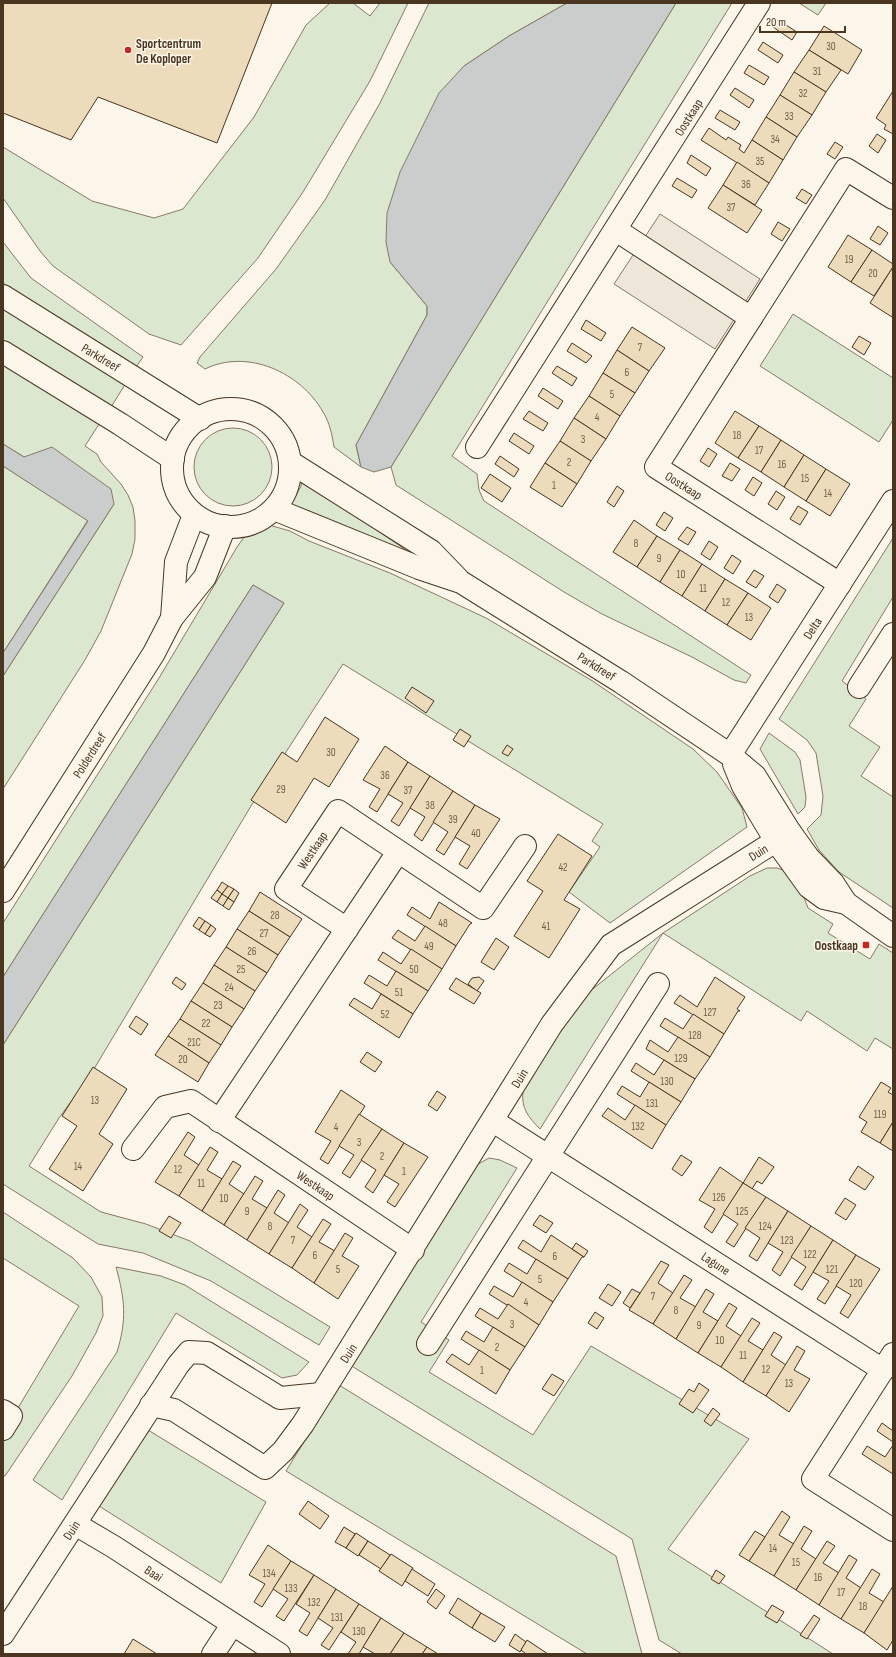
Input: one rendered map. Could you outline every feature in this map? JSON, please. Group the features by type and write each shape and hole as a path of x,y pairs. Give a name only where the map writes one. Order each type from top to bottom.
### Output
{"street":[{"name":"Oostkaap","path":"477,447 759,3"},
{"name":"Oostkaap","path":"840,584 656,468 846,168 893,198"},
{"path":"616,230 751,318"},
{"name":"Parkdreef","path":"3,296 200,418"},
{"path":"3,352 120,424 173,459"},
{"path":"238,410 257,415 273,427 285,443 290,462 289,479 284,496 274,509 256,522 234,528 212,524 194,515 180,499 173,479 173,459 182,436 200,418 218,411 238,410"},
{"name":"Parkdreef","path":"290,462 431,551 461,582"},
{"name":"Delta","path":"730,755 893,501"},
{"name":"Parkdreef","path":"274,509 419,568 461,582 621,682 730,755 755,776 783,836 808,856 833,883 846,903 893,936"},
{"name":"Polderdreef","path":"172,618 176,562 194,515"},
{"name":"Polderdreef","path":"3,891 154,654 172,618 205,577 225,526"},
{"path":"859,687 893,634"},
{"name":"Westkaap","path":"347,929 286,889 338,811 483,908 524,846"},
{"name":"Duin","path":"151,1405 174,1410 265,1468 283,1451 303,1424 413,1250 552,1024 611,945 783,836"},
{"path":"219,1121 398,852"},
{"path":"428,1344 658,984"},
{"name":"Westkaap","path":"133,1149 165,1107 191,1101 413,1250"},
{"name":"Lagune","path":"493,1121 548,1156 888,1362 813,1479 893,1530"},
{"name":"Duin","path":"3,1634 151,1405 178,1365 189,1352 207,1353 280,1398 321,1394"},
{"path":"3,1411 11,1416 3,1428"},
{"name":"Baai","path":"75,1524 114,1547 232,1625 279,1654"},
{"path":"213,1654 232,1625"}],"green space":[{"path":"330,3 353,3 370,16 380,3 408,3 370,81 303,192 258,258 181,345 149,334 53,266 40,251 3,198 3,147 92,201 154,218 183,209 254,117 306,25"},
{"path":"429,3 567,3 509,36 464,66 390,262 427,306 427,315 356,445 361,467 334,447 329,425 323,412 313,398 301,386 287,376 272,368 255,363 238,361 222,363 205,369 197,363 200,357 276,269 325,200 380,103"},
{"path":"676,3 732,3 452,456 477,474 479,490 484,501 751,675 746,683 734,680 692,657 602,614 564,592 396,485 391,467"},
{"path":"799,3 826,3 818,15"},
{"path":"3,242 31,278 143,357 136,367 3,283"},
{"path":"3,305 126,383 111,407 3,340"},
{"path":"793,314 893,378 893,420 879,442 760,366"},
{"path":"3,364 101,421 85,446 97,454 101,462 121,484 128,495 133,507 135,539 132,554 101,631 85,660 3,789 3,676 114,504 24,457 3,444"},
{"path":"233,428 248,431 261,439 269,452 272,467 269,482 261,495 248,503 233,506 218,503 205,495 197,482 194,467 197,452 205,439 218,431"},
{"path":"3,466 88,520 3,653"},
{"path":"302,478 410,553 291,505 301,486"},
{"path":"269,525 290,531 309,541 390,573 486,618 591,680 693,749 717,772 742,808 747,827 610,923 569,892 600,847 592,841 603,824 343,664 251,806 91,1074 59,1118 29,1166 101,1212 146,1224 190,1241 330,1327 319,1345 211,1281 143,1253 98,1244 3,1184 3,1045 284,603 253,585 3,977 3,923 159,678 237,547 247,533 260,530"},
{"path":"893,538 893,597 842,681 866,699 849,726 880,747 861,776 893,797 893,908 839,872 819,850 807,829 821,815 823,796 816,753 807,740 779,719"},
{"path":"769,733 795,752 800,760 806,797 805,807 798,814 760,749"},
{"path":"767,868 777,868 783,870 799,884 808,908 833,924 828,933 870,959 879,944 893,953 893,1049 875,1038 867,1051 807,1011 801,1021 663,933 750,876"},
{"path":"663,933 540,1129 526,1112 523,1102 523,1091 573,1007 594,988"},
{"path":"489,1158 500,1160 517,1168 421,1322 449,1340 429,1372 533,1435 591,1346 749,1439 668,1549 833,1654 682,1654 659,1640 632,1539 350,1365 473,1167"},
{"path":"3,1212 73,1258 91,1277 102,1297 103,1316 96,1333 72,1376 5,1476 3,1475 3,1433 79,1306 3,1258"},
{"path":"116,1267 161,1276 185,1285 309,1362 297,1375 282,1378 176,1313 62,1500 33,1480 117,1352 124,1310"},
{"path":"339,1385 616,1556 642,1654 587,1654 286,1471"},
{"path":"148,1430 266,1502 221,1583 99,1506"}],"shaded area":[{"path":"567,3 676,3 391,467 374,472 361,467 356,445 427,315 427,306 390,262 386,242 387,213 400,172 439,93 464,66 509,36"},
{"path":"660,214 760,279 715,349 614,284"},
{"path":"3,444 24,457 52,447 111,489 114,504 3,676 3,653 88,521 3,466"},
{"path":"253,585 284,603 3,1045 3,977"}],"building":[{"name":"Sportcentrum De Koploper","path":"3,3 272,3 217,143 98,97 71,140 3,113"},
{"path":"778,20 797,32 792,40 773,27"},
{"path":"824,26 862,50 848,74 809,50"},
{"path":"763,42 783,55 778,63 758,50"},
{"path":"809,50 841,70 826,92 794,72"},
{"path":"749,65 769,77 764,85 744,73"},
{"path":"794,72 826,92 812,115 780,95"},
{"path":"735,88 754,100 749,108 730,95"},
{"path":"893,91 893,134 884,129 886,125 876,118"},
{"path":"780,95 812,115 797,137 766,117"},
{"path":"720,110 740,122 735,130 715,118"},
{"path":"766,117 797,137 783,160 752,140"},
{"path":"709,128 726,140 728,137 741,145 739,149 744,153 752,140 783,160 769,183 701,140"},
{"path":"877,134 886,140 878,153 869,146"},
{"path":"835,142 843,147 835,159 827,154"},
{"path":"691,155 711,168 706,176 687,163"},
{"path":"737,162 769,183 755,205 723,185"},
{"path":"677,178 697,190 692,198 672,186"},
{"path":"723,185 762,210 747,233 708,208"},
{"path":"802,189 812,195 806,204 796,198"},
{"path":"778,222 790,229 782,241 771,234"},
{"path":"878,226 888,233 880,245 870,239"},
{"path":"848,235 872,250 851,282 828,267"},
{"path":"872,250 893,264 893,267 874,296 851,282"},
{"path":"893,267 893,316 892,317 870,303"},
{"path":"586,320 606,333 601,341 581,329"},
{"path":"632,327 665,348 649,371 617,350"},
{"path":"859,336 871,343 864,355 852,347"},
{"path":"572,343 592,356 586,363 567,351"},
{"path":"617,350 649,371 635,393 603,373"},
{"path":"557,366 577,378 572,386 552,373"},
{"path":"603,373 635,393 620,416 589,396"},
{"path":"543,388 563,401 558,409 538,396"},
{"path":"589,396 620,416 606,439 574,418"},
{"path":"529,411 548,423 543,431 523,419"},
{"path":"735,411 759,426 738,458 715,443"},
{"path":"574,418 606,439 591,461 560,441"},
{"path":"759,426 781,440 761,472 738,458"},
{"path":"514,433 534,446 529,454 509,441"},
{"path":"781,440 804,455 784,487 761,472"},
{"path":"560,441 591,461 577,484 545,463"},
{"path":"708,448 717,454 709,467 700,461"},
{"path":"804,455 826,469 806,501 784,487"},
{"path":"500,456 519,469 514,477 495,464"},
{"path":"545,463 577,484 562,507 530,487"},
{"path":"730,463 740,469 732,481 722,476"},
{"path":"826,469 850,484 830,516 806,501"},
{"path":"490,474 511,488 502,502 481,488"},
{"path":"753,477 762,483 754,496 745,490"},
{"path":"617,486 624,491 614,507 607,502"},
{"path":"776,491 785,497 777,510 768,504"},
{"path":"798,506 808,512 800,525 790,519"},
{"path":"664,512 673,518 665,531 656,525"},
{"path":"634,520 657,536 637,567 613,552"},
{"path":"687,527 696,532 688,545 678,539"},
{"path":"657,536 680,550 660,582 637,567"},
{"path":"709,541 718,547 710,560 701,554"},
{"path":"680,550 702,564 682,596 660,582"},
{"path":"732,555 741,561 733,574 724,568"},
{"path":"702,564 725,579 705,611 682,596"},
{"path":"754,570 764,576 756,588 746,582"},
{"path":"725,579 748,593 727,625 705,611"},
{"path":"777,584 786,590 778,603 769,597"},
{"path":"748,593 771,608 751,640 727,625"},
{"path":"412,687 434,701 426,713 405,698"},
{"path":"325,717 359,739 329,787 314,778 286,823 251,800 282,752 297,762"},
{"path":"460,729 471,736 464,747 453,740"},
{"path":"507,745 513,749 508,756 502,753"},
{"path":"385,746 408,762 377,812 369,807 380,789 363,780"},
{"path":"408,762 430,776 399,826 391,821 403,803 388,794"},
{"path":"430,776 453,791 422,841 414,835 425,817 410,808"},
{"path":"453,791 475,805 444,855 436,850 448,832 433,822"},
{"path":"475,805 500,819 467,869 459,864 470,846 455,837"},
{"path":"558,834 592,856 564,900 580,909 549,958 514,936 543,891 527,881"},
{"path":"222,882 228,886 222,894 217,890"},
{"path":"228,886 234,889 228,898 222,894"},
{"path":"234,889 239,893 234,902 228,898"},
{"path":"217,890 222,894 217,902 211,898"},
{"path":"260,892 302,919 290,937 249,911"},
{"path":"222,894 228,898 223,906 217,902"},
{"path":"228,898 234,902 229,910 223,906"},
{"path":"439,902 472,923 456,946 407,915 412,907 430,919"},
{"path":"249,911 290,937 278,955 237,929"},
{"path":"199,917 205,921 199,930 193,926"},
{"path":"205,921 211,925 205,934 199,930"},
{"path":"211,925 216,929 210,937 205,934"},
{"path":"425,926 456,946 442,969 392,938 398,930 415,941"},
{"path":"237,929 278,955 267,973 226,947"},
{"path":"496,938 509,947 494,970 481,962"},
{"path":"226,947 267,973 255,991 214,965"},
{"path":"411,949 442,969 428,991 378,960 383,952 401,964"},
{"path":"214,965 255,991 244,1009 203,983"},
{"path":"396,971 428,991 413,1014 364,983 369,975 387,986"},
{"path":"176,977 186,984 182,990 172,983"},
{"path":"479,977 484,981 477,991 468,984 472,978"},
{"path":"715,977 745,997 737,1009 740,1011 738,1011 724,1034 674,1003 680,995 697,1007"},
{"path":"456,978 481,993 474,1004 449,989"},
{"path":"203,983 244,1009 232,1027 191,1001"},
{"path":"381,994 413,1014 399,1038 349,1005 354,998 372,1009"},
{"path":"191,1001 232,1027 221,1045 180,1019"},
{"path":"693,1014 724,1034 710,1057 660,1026 665,1018 683,1029"},
{"path":"136,1016 148,1024 141,1035 129,1027"},
{"path":"180,1019 221,1045 209,1063 168,1036"},
{"path":"168,1036 209,1063 198,1082 155,1055"},
{"path":"678,1037 710,1057 695,1079 646,1049 650,1040 668,1052"},
{"path":"367,1052 382,1062 375,1072 360,1062"},
{"path":"664,1060 695,1079 681,1102 631,1071 636,1063 654,1075"},
{"path":"93,1067 127,1089 99,1134 113,1144 83,1191 49,1169 77,1126 62,1116"},
{"path":"649,1082 681,1102 666,1125 617,1094 622,1086 640,1097"},
{"path":"881,1082 891,1088 888,1092 893,1095 893,1122 880,1143 861,1132 867,1122 859,1117"},
{"path":"341,1090 365,1106 328,1164 320,1159 331,1141 315,1132"},
{"path":"437,1091 446,1097 437,1111 428,1105"},
{"path":"635,1105 666,1125 652,1149 602,1116 608,1108 625,1120"},
{"path":"359,1114 382,1129 350,1178 342,1173 354,1155 339,1146"},
{"path":"893,1122 893,1151 880,1143"},
{"path":"382,1129 404,1143 373,1193 365,1187 376,1170 361,1160"},
{"path":"188,1132 195,1137 184,1155 199,1165 179,1196 155,1182"},
{"path":"404,1143 428,1157 395,1207 387,1202 399,1184 384,1175"},
{"path":"210,1147 218,1152 207,1170 222,1179 202,1211 179,1196"},
{"path":"681,1155 692,1162 682,1176 672,1169"},
{"path":"759,1157 774,1167 762,1184 757,1181 752,1189 743,1183"},
{"path":"233,1161 241,1166 229,1184 244,1194 224,1225 202,1211"},
{"path":"858,1166 874,1177 865,1190 849,1180"},
{"path":"720,1167 743,1183 712,1233 704,1227 715,1209 699,1200"},
{"path":"255,1176 263,1181 252,1199 267,1208 247,1240 224,1225"},
{"path":"743,1183 766,1197 734,1247 726,1242 738,1224 723,1214"},
{"path":"278,1190 285,1195 274,1213 289,1223 269,1254 247,1240"},
{"path":"766,1197 788,1211 757,1261 749,1256 760,1238 745,1228"},
{"path":"845,1198 856,1205 846,1220 835,1213"},
{"path":"300,1204 308,1210 297,1227 312,1237 292,1268 269,1254"},
{"path":"788,1211 811,1226 780,1276 772,1270 783,1252 768,1243"},
{"path":"540,1215 553,1223 546,1233 533,1225"},
{"path":"169,1216 181,1223 171,1238 159,1231"},
{"path":"323,1219 331,1224 319,1242 335,1251 314,1283 292,1268"},
{"path":"811,1226 833,1240 802,1290 794,1285 806,1267 791,1257"},
{"path":"345,1233 353,1238 342,1256 359,1266 338,1299 314,1283"},
{"path":"551,1235 584,1257 582,1257 568,1279 518,1248 523,1240 541,1252"},
{"path":"833,1240 856,1255 825,1304 817,1299 829,1281 813,1272"},
{"path":"576,1243 588,1251 584,1257 572,1249"},
{"path":"856,1255 880,1269 848,1318 840,1313 851,1295 836,1286"},
{"path":"536,1259 568,1279 553,1302 504,1271 509,1263 527,1274"},
{"path":"661,1261 669,1265 658,1283 673,1293 653,1324 629,1310"},
{"path":"684,1275 692,1280 680,1298 696,1307 676,1339 653,1324"},
{"path":"522,1282 553,1302 539,1325 489,1294 494,1286 513,1297"},
{"path":"608,1284 621,1292 612,1306 599,1298"},
{"path":"632,1289 640,1293 630,1308 623,1303"},
{"path":"706,1289 714,1294 703,1312 718,1321 698,1353 676,1339"},
{"path":"729,1303 737,1308 726,1326 741,1336 721,1367 698,1353"},
{"path":"508,1304 539,1325 525,1347 475,1316 480,1308 498,1319"},
{"path":"595,1312 604,1318 597,1329 588,1323"},
{"path":"752,1318 760,1323 748,1341 763,1350 743,1382 721,1367"},
{"path":"493,1327 525,1347 510,1370 461,1339 466,1331 484,1342"},
{"path":"774,1332 782,1337 771,1355 786,1365 766,1396 743,1382"},
{"path":"797,1346 805,1351 794,1370 810,1379 789,1412 766,1396"},
{"path":"479,1350 510,1370 496,1394 446,1362 452,1354 469,1365"},
{"path":"552,1374 564,1381 554,1396 542,1389"},
{"path":"699,1383 709,1390 693,1413 679,1404 689,1389 694,1392"},
{"path":"713,1408 720,1414 711,1426 704,1421"},
{"path":"882,1423 893,1431 893,1442 877,1431"},
{"path":"893,1445 893,1474 862,1454 867,1446 885,1457"},
{"path":"308,1501 329,1516 320,1529 299,1514"},
{"path":"782,1511 790,1517 779,1535 794,1544 774,1576 749,1561"},
{"path":"804,1526 812,1531 801,1549 816,1559 796,1590 774,1576"},
{"path":"344,1527 355,1534 346,1548 335,1542"},
{"path":"755,1531 765,1537 749,1561 739,1555"},
{"path":"356,1533 368,1541 358,1556 346,1548"},
{"path":"368,1541 390,1555 381,1569 359,1555"},
{"path":"827,1541 835,1546 823,1563 839,1573 819,1605 796,1590"},
{"path":"268,1545 291,1561 262,1607 254,1602 265,1584 249,1575"},
{"path":"391,1554 413,1568 402,1586 379,1571"},
{"path":"849,1555 857,1560 846,1578 861,1588 841,1619 819,1605"},
{"path":"291,1561 314,1575 284,1621 276,1616 288,1599 273,1589"},
{"path":"412,1569 435,1584 428,1596 405,1581"},
{"path":"872,1569 880,1574 869,1593 884,1602 864,1633 841,1619"},
{"path":"716,1570 725,1576 719,1584 711,1579"},
{"path":"314,1575 336,1589 307,1636 299,1631 310,1613 296,1604"},
{"path":"893,1586 893,1640 887,1650 864,1633"},
{"path":"336,1589 359,1604 329,1650 321,1645 333,1628 318,1618"},
{"path":"436,1589 445,1596 436,1609 427,1602"},
{"path":"458,1598 481,1613 472,1628 449,1613"},
{"path":"359,1604 381,1618 359,1654 348,1654 356,1642 341,1632"},
{"path":"772,1605 784,1612 777,1623 765,1616"},
{"path":"481,1613 505,1627 495,1642 472,1628"},
{"path":"814,1615 820,1619 807,1639 800,1635"},
{"path":"381,1618 404,1633 390,1654 375,1654 363,1647"},
{"path":"404,1633 427,1647 422,1654 390,1654"},
{"path":"515,1634 526,1642 520,1652 509,1645"},
{"path":"133,1639 157,1654 124,1654"},
{"path":"527,1640 548,1654 526,1654 521,1650"},
{"path":"427,1647 438,1654 422,1654"}],"place":[{"name":"Sportcentrum De Koploper","path":"128,50"},
{"name":"Oostkaap","path":"866,945"}]}
